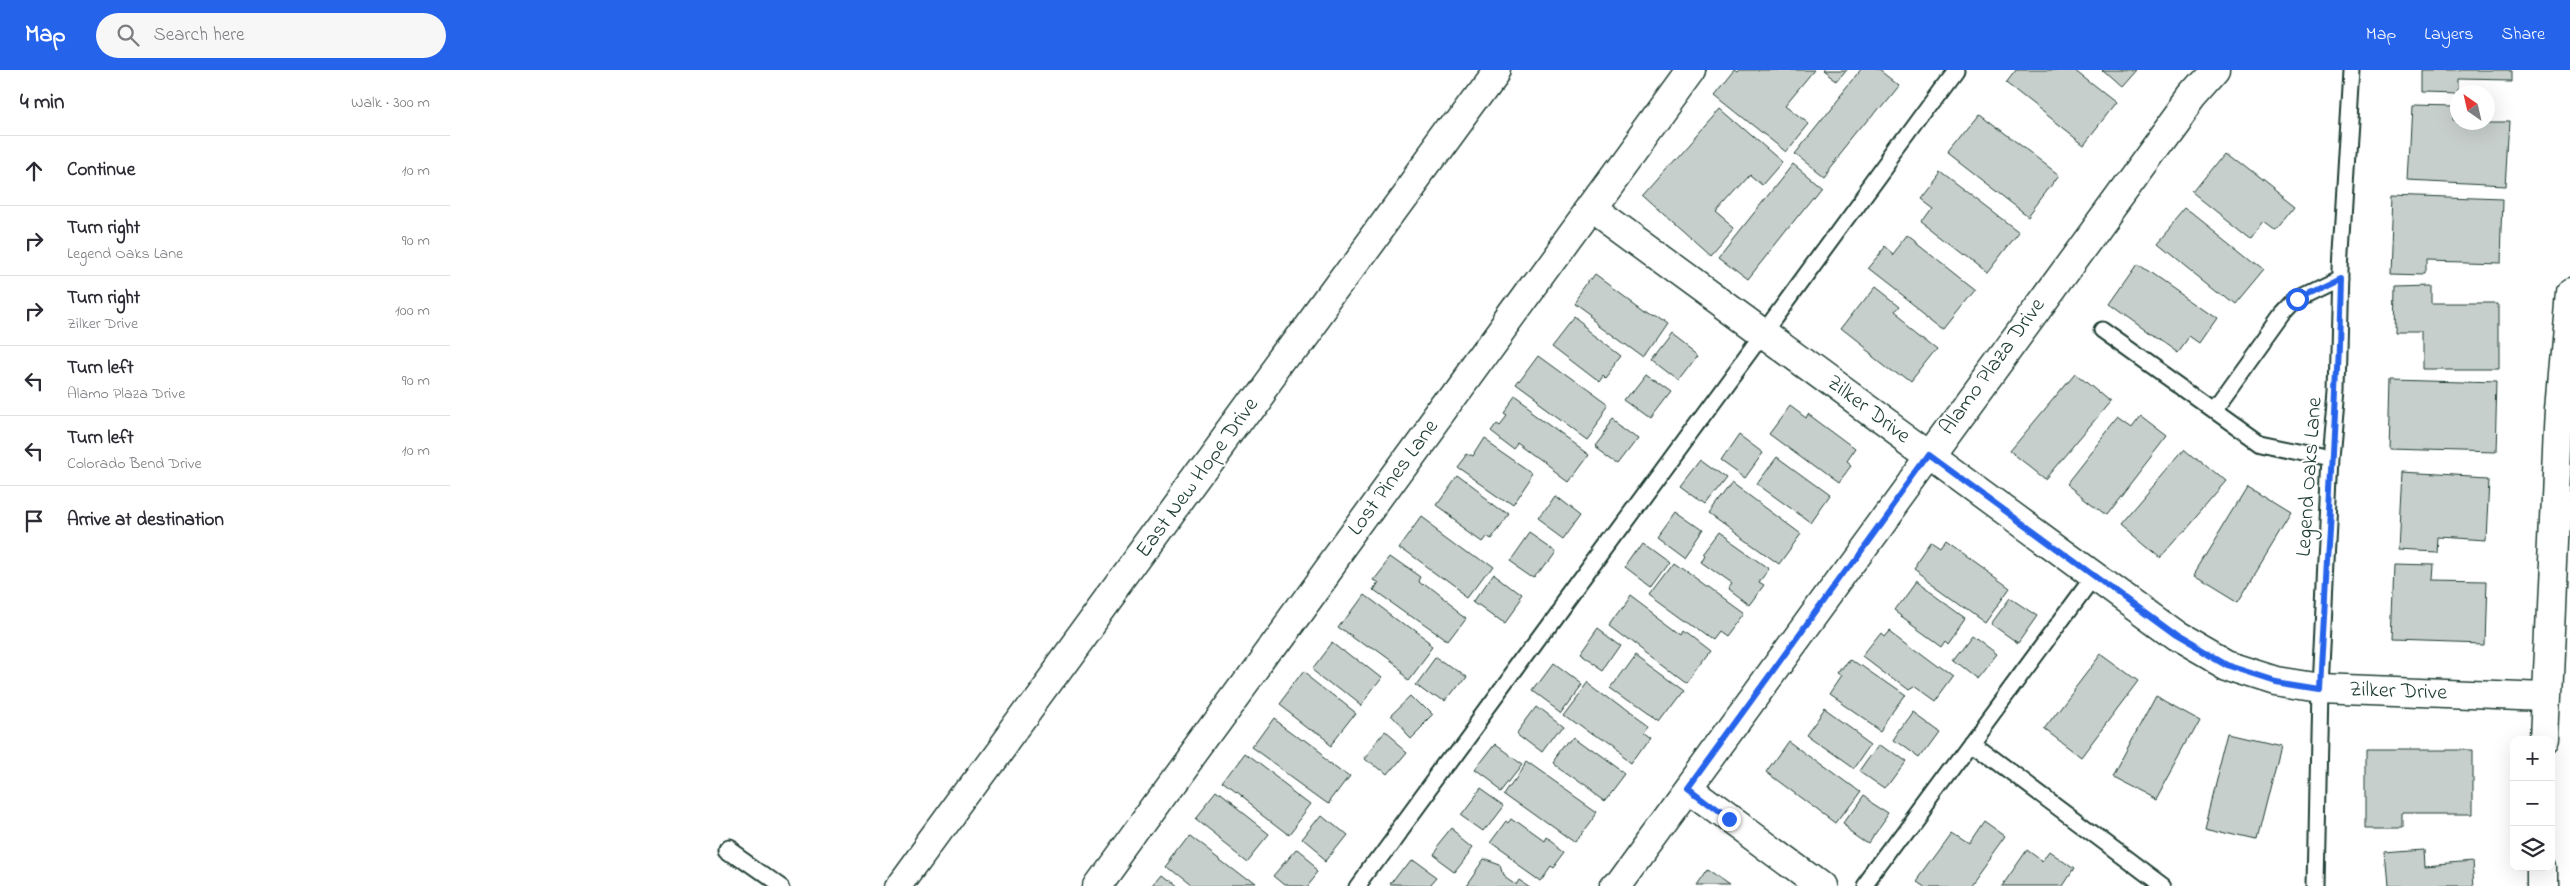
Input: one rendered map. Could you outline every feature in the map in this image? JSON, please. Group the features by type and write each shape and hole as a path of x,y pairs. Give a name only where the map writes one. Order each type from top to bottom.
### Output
{"street":[{"name":"East New Hope Drive","path":"899,886 1496,70"},
{"name":"Lost Pines Lane","path":"1097,886 1691,70"},
{"name":"Alamo Plaza Drive","path":"1616,886 1929,455 2193,96 2216,70"},
{"name":"Zilker Drive","path":"1591,208 2176,636 2226,665 2276,681 2320,688 2545,697"},
{"path":"2545,736 2545,697 2560,408 2570,294"},
{"path":"1688,788 1820,886"},
{"path":"2543,871 2543,886"}],"lane":[{"path":"1358,886 1956,70"},
{"name":"Legend Oaks Lane","path":"2316,886 2320,688 2331,458 2337,390 2340,278 2352,70"},
{"path":"2214,410 2283,314 2297,299 2340,278"},
{"path":"2102,330 2260,443 2331,458"},
{"path":"1865,886 2094,576"},
{"path":"1970,742 2163,886"},
{"path":"728,850 779,886"}],"building":[{"path":"1735,70 1738,72 1740,70 1814,70 1785,105 1809,124 1786,152 1715,95"},
{"path":"1823,70 1847,70 1838,81"},
{"path":"1862,70 1879,70 1897,84 1823,176 1795,154"},
{"path":"2016,70 2074,70 2116,103 2084,144 2006,83"},
{"path":"2102,70 2136,70 2121,87"},
{"path":"2421,70 2512,70 2512,79 2458,78 2458,85 2450,85 2450,93 2421,92"},
{"path":"2412,105 2450,106 2450,130 2495,130 2495,122 2509,122 2505,186 2408,181"},
{"path":"1721,109 1782,162 1762,185 1750,175 1716,213 1734,228 1710,255 1644,196"},
{"path":"1980,114 2059,175 2028,216 1948,154"},
{"path":"2226,151 2296,206 2276,231 2264,222 2252,239 2193,192"},
{"path":"1793,164 1821,187 1748,279 1719,257"},
{"path":"1939,171 2019,232 1987,273 1920,221 1930,207 1918,198"},
{"path":"2393,195 2502,199 2500,263 2426,261 2426,275 2390,274"},
{"path":"2187,209 2263,270 2234,305 2158,243"},
{"path":"1908,237 1975,290 1944,329 1867,269 1887,245 1896,253"},
{"path":"2138,264 2217,319 2199,345 2189,338 2178,353 2110,304"},
{"path":"1597,275 1667,326 1645,358 1574,306"},
{"path":"2432,286 2432,303 2499,303 2499,369 2422,369 2422,333 2395,333 2396,287"},
{"path":"1873,288 1897,307 1892,313 1937,349 1910,383 1841,329"},
{"path":"1573,318 1623,356 1606,378 1603,375 1599,381 1552,345"},
{"path":"1672,335 1698,355 1678,381 1652,361"},
{"path":"1538,356 1608,407 1585,438 1515,387"},
{"path":"2075,373 2110,402 2045,479 2010,451"},
{"path":"1646,374 1671,392 1651,418 1626,400"},
{"path":"2391,380 2497,383 2495,452 2389,449"},
{"path":"1513,399 1588,453 1568,480 1519,444 1515,449 1490,430 1496,422 1499,424 1506,415 1503,413"},
{"path":"1790,406 1806,418 1808,414 1855,449 1846,462 1851,466 1837,484 1769,434"},
{"path":"2141,416 2167,436 2106,515 2066,484 2117,419 2131,429"},
{"path":"1613,418 1639,437 1619,463 1593,444"},
{"path":"1739,435 1763,453 1745,478 1721,461"},
{"path":"1484,439 1533,473 1511,506 1456,468 1466,455 1472,458"},
{"path":"2185,448 2225,482 2160,558 2120,524"},
{"path":"1777,457 1829,495 1810,522 1757,484"},
{"path":"1700,460 1726,479 1706,505 1680,486"},
{"path":"2403,471 2489,476 2486,540 2437,537 2436,552 2399,550"},
{"path":"1456,477 1507,515 1490,538 1486,535 1482,540 1435,506"},
{"path":"1732,483 1801,534 1779,564 1709,514"},
{"path":"2247,487 2291,514 2238,601 2194,574"},
{"path":"1556,493 1582,513 1563,539 1537,520"},
{"path":"1675,511 1702,530 1684,556 1657,536"},
{"path":"1422,515 1492,567 1469,598 1399,547"},
{"path":"1528,533 1554,551 1535,578 1509,560"},
{"path":"1718,533 1769,569 1759,582 1764,585 1749,605 1728,589 1732,584 1701,562 1705,555 1703,553"},
{"path":"1643,542 1669,561 1650,587 1625,568"},
{"path":"1946,542 2010,588 1985,623 1913,571 1931,545 1940,551"},
{"path":"1391,556 1421,577 1419,581 1468,619 1449,644 1372,589 1377,581 1373,579"},
{"path":"1673,562 1743,613 1725,637 1718,632 1712,640 1649,594"},
{"path":"2394,564 2434,565 2433,580 2486,581 2484,644 2391,641"},
{"path":"1494,576 1522,597 1504,622 1476,602"},
{"path":"1915,582 1965,618 1948,642 1945,639 1941,645 1894,611"},
{"path":"1363,594 1433,646 1409,678 1339,627"},
{"path":"1630,596 1682,635 1684,631 1710,651 1686,683 1609,625"},
{"path":"2010,598 2037,616 2018,643 1991,624"},
{"path":"1596,627 1620,645 1602,671 1577,654"},
{"path":"1890,629 1954,677 1935,703 1913,687 1908,690 1863,656 1882,632 1885,635"},
{"path":"1972,635 1997,654 1977,679 1953,660"},
{"path":"1333,641 1381,679 1361,705 1313,667"},
{"path":"2101,654 2138,681 2081,757 2044,729"},
{"path":"1635,655 1684,691 1660,723 1611,688"},
{"path":"1436,656 1464,676 1444,702 1417,682"},
{"path":"1852,659 1905,696 1881,730 1831,696 1843,678 1840,676"},
{"path":"1553,664 1580,684 1560,711 1533,691"},
{"path":"1304,672 1356,713 1331,745 1279,705"},
{"path":"1587,681 1648,727 1643,733 1651,739 1633,765 1563,713"},
{"path":"1413,695 1433,715 1410,738 1390,717"},
{"path":"2156,695 2200,719 2156,800 2112,777"},
{"path":"1537,706 1563,726 1543,753 1517,733"},
{"path":"1825,709 1871,742 1853,768 1806,735"},
{"path":"1912,713 1938,732 1919,758 1894,740"},
{"path":"1274,719 1350,775 1329,803 1253,748"},
{"path":"1384,733 1406,752 1385,777 1363,758"},
{"path":"2229,733 2280,745 2256,840 2205,828"},
{"path":"1573,737 1625,775 1606,800 1554,763"},
{"path":"1788,741 1859,793 1836,824 1766,772"},
{"path":"1879,743 1905,762 1886,788 1860,770"},
{"path":"1495,744 1521,763 1500,790 1474,771"},
{"path":"2366,750 2473,750 2473,814 2402,814 2402,828 2366,828"},
{"path":"1247,754 1313,804 1289,835 1224,785"},
{"path":"1526,761 1597,811 1574,842 1504,792"},
{"path":"1480,788 1504,805 1485,830 1461,813"},
{"path":"1217,793 1268,833 1247,859 1196,819"},
{"path":"1862,797 1890,815 1871,842 1844,823"},
{"path":"1321,816 1344,835 1324,860 1301,841"},
{"path":"1512,819 1544,842 1546,838 1565,852 1553,868 1550,866 1540,880 1489,844 1506,821 1509,823"},
{"path":"1984,821 2005,836 1969,886 1926,886 1917,880 1952,832 1969,843"},
{"path":"1452,830 1474,848 1454,873 1431,856"},
{"path":"1189,835 1255,886 1192,886 1166,865"},
{"path":"2027,850 2042,861 2049,851 2074,869 2063,886 2002,886"},
{"path":"2424,850 2425,866 2472,862 2474,886 2388,886 2385,853"},
{"path":"1296,852 1318,870 1305,886 1286,886 1275,877"},
{"path":"1411,859 1437,878 1430,886 1391,885"},
{"path":"1483,860 1500,866 1503,874 1516,883 1519,878 1531,886 1465,886"},
{"path":"1706,870 1729,886 1695,886"},
{"path":"1161,874 1176,886 1151,886"}],"route":[{"path":"1729,819 1688,788 1929,455 2176,636 2226,665 2276,681 2320,688 2331,458 2337,390 2340,278 2297,299"}]}
